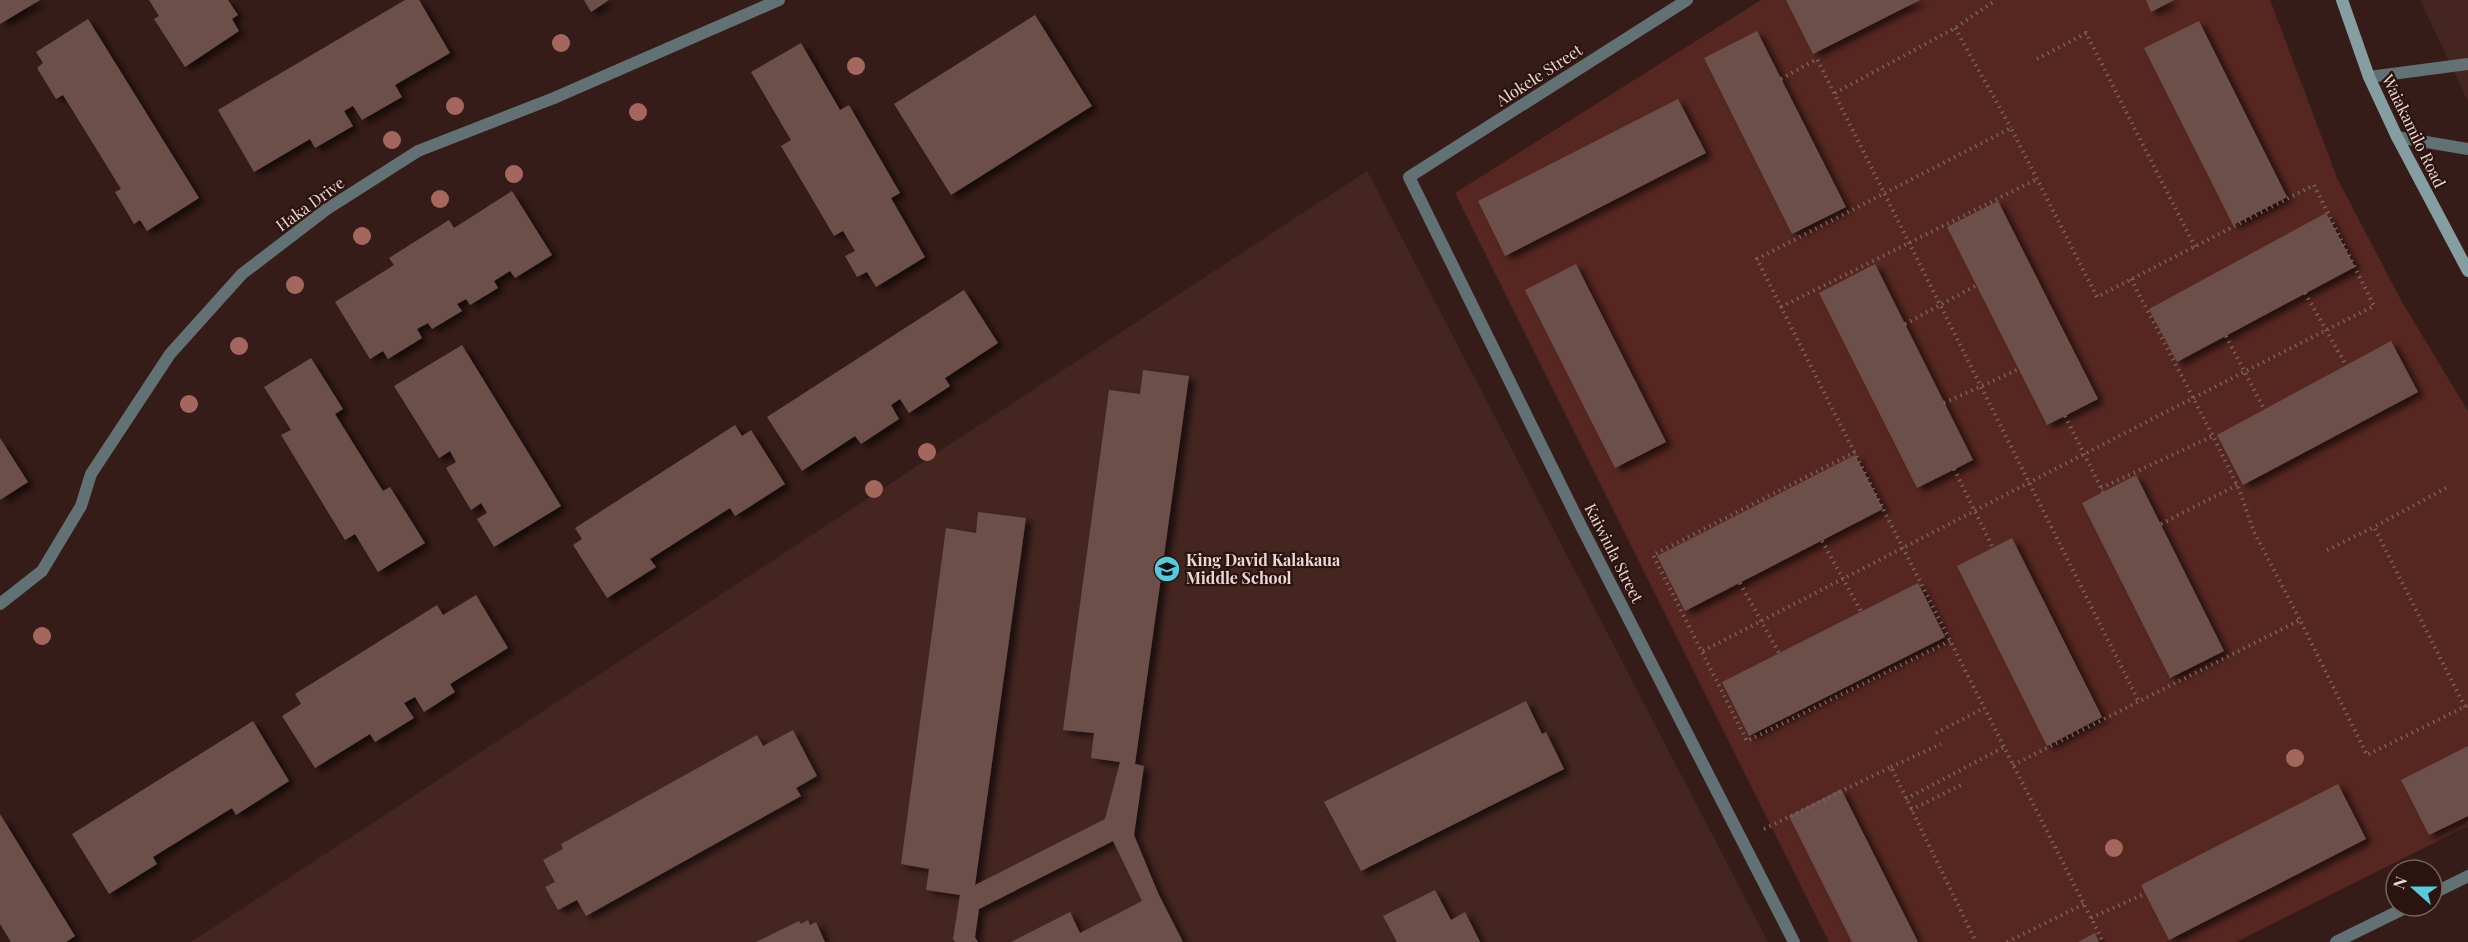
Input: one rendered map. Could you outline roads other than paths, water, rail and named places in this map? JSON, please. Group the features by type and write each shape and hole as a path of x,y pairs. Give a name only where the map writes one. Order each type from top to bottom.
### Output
{"main road":[{"name":"Waiakamilo Road","path":"2342,0 2369,77 2397,138 2468,271"}],"street":[{"name":"Haka Drive","path":"0,604 42,571 81,506 91,474 170,354 252,267 327,209 418,151 554,98 779,0"},
{"name":"Alokele Street","path":"1409,177 1687,0"},
{"path":"2369,77 2468,64"},
{"path":"2397,138 2468,149"},
{"name":"Kaiwiula Street","path":"1409,177 1580,524 1794,942"},
{"path":"2444,888 2468,876"},
{"path":"2336,942 2385,918"}],"place":[{"name":"King David Kalakaua Middle School","path":"1167,569"}]}
